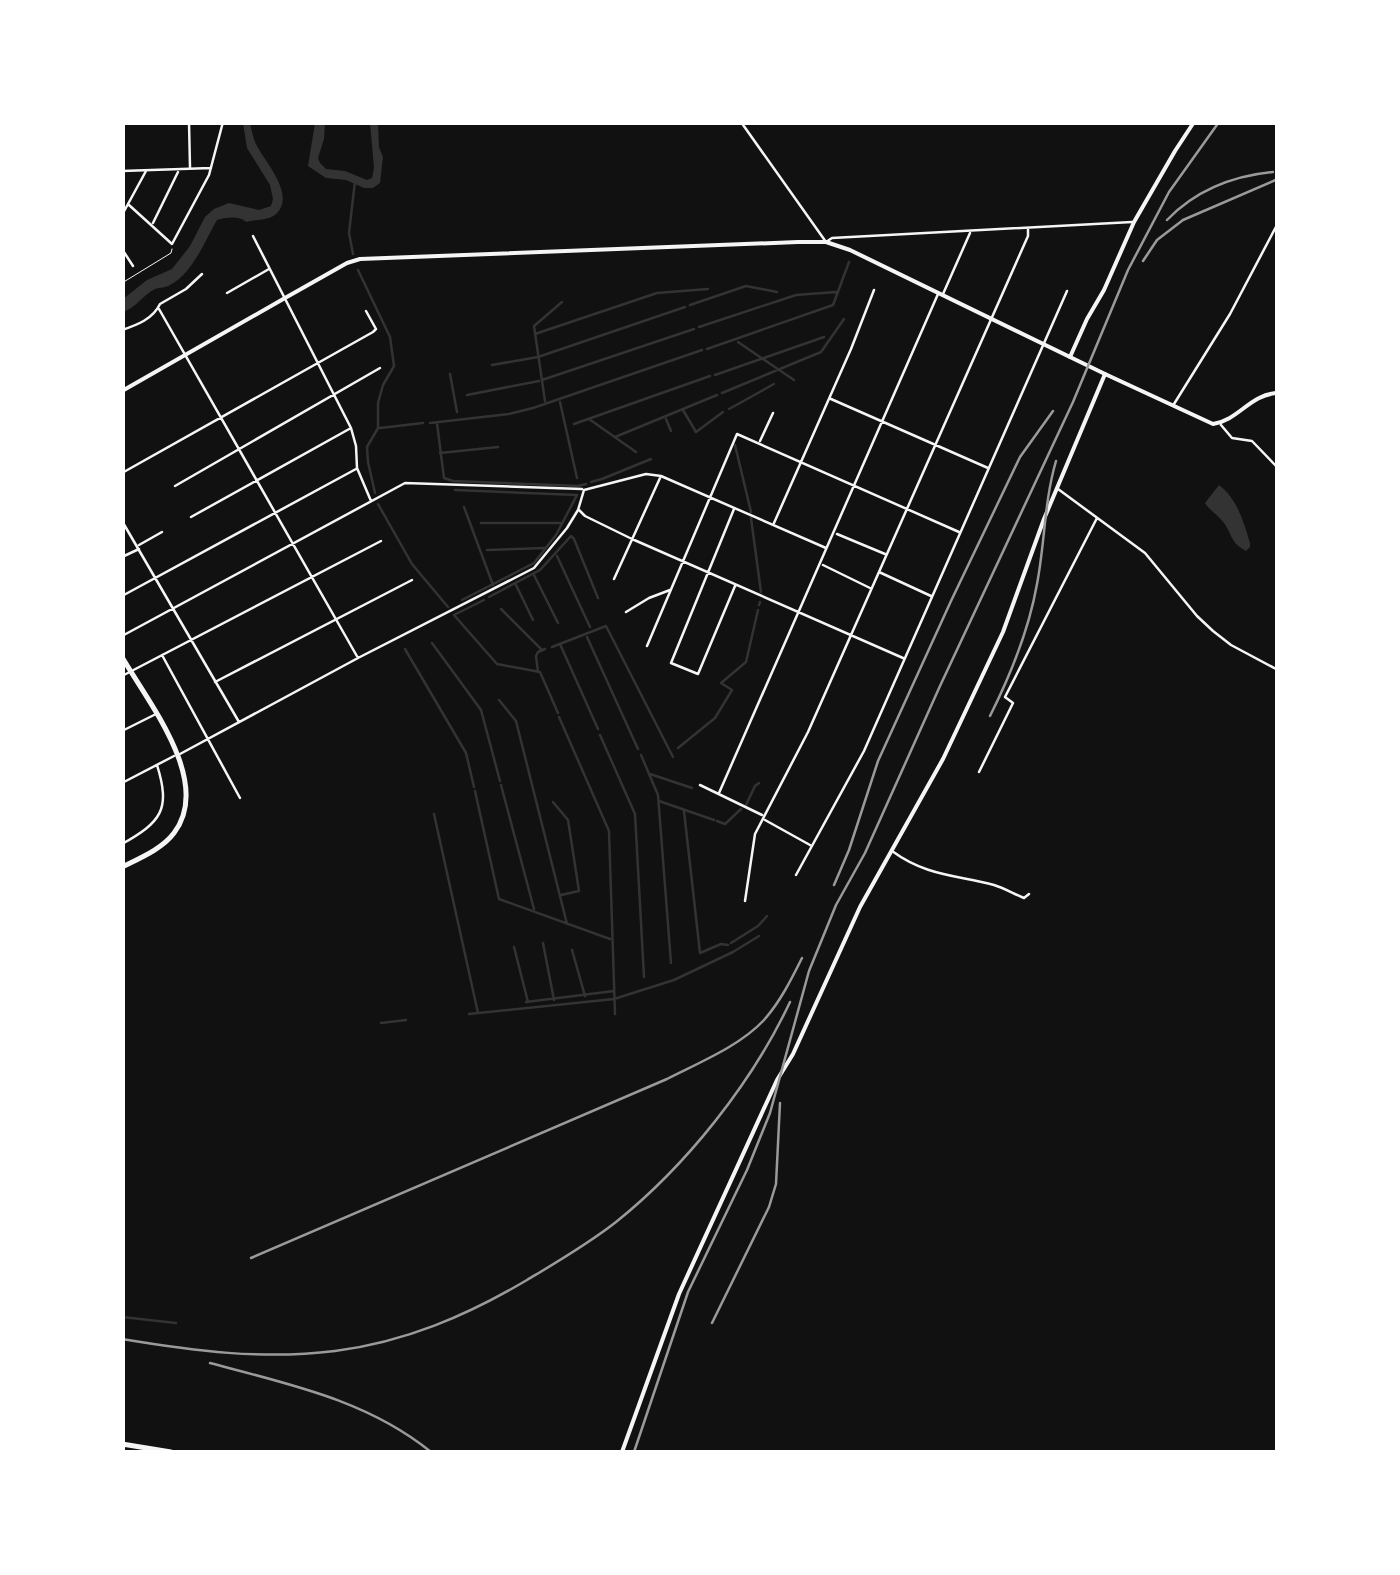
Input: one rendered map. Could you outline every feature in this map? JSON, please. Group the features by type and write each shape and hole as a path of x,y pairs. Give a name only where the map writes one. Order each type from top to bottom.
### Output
{"main road":[{"path":"1070,357 1134,222 1194,122"},
{"path":"122,391 360,259 826,242 850,250 1206,422 1220,424 1257,397 1278,393"},
{"path":"622,1452 694,1258 777,1080 794,1054 846,936 943,759 1003,632 1105,374"},
{"path":"122,656 178,754 187,798 177,830 160,846 125,866"},
{"path":"122,1444 171,1452"}],"street":[{"path":"189,122 190,169"},
{"path":"129,204 172,244 212,168 224,122"},
{"path":"741,122 826,242 832,238 1134,222"},
{"path":"122,170 212,168"},
{"path":"122,215 147,170"},
{"path":"152,224 179,170"},
{"path":"1173,407 1230,314 1278,223"},
{"path":"745,901 754,834 808,732 1028,236 1028,228"},
{"path":"719,794 881,421 970,232"},
{"path":"252,236 352,428 357,468 370,501"},
{"path":"122,249 133,266"},
{"path":"227,294 269,269"},
{"path":"122,330 138,325 202,274"},
{"path":"774,525 874,290"},
{"path":"796,875 864,751 1067,291"},
{"path":"159,309 358,658"},
{"path":"122,474 375,331 366,311"},
{"path":"175,486 380,368"},
{"path":"829,398 988,468"},
{"path":"760,442 773,413"},
{"path":"1220,424 1232,438 1252,441 1278,468"},
{"path":"192,517 352,428"},
{"path":"648,646 737,434 960,532"},
{"path":"122,596 357,468"},
{"path":"122,636 394,487 413,482 584,490 646,474 660,476 826,548"},
{"path":"614,579 660,476"},
{"path":"1057,488 1145,553 1212,631 1278,670"},
{"path":"122,783 534,568 578,510 584,490"},
{"path":"734,508 671,663 698,674 736,584"},
{"path":"578,510 632,539 905,659"},
{"path":"980,772 1014,702 1005,698 1097,518"},
{"path":"122,521 238,722"},
{"path":"122,557 162,532"},
{"path":"834,532 886,555"},
{"path":"122,676 382,541"},
{"path":"820,564 871,588"},
{"path":"878,572 932,596"},
{"path":"215,682 412,580"},
{"path":"626,612 671,590"},
{"path":"162,655 240,798"},
{"path":"122,731 156,714"},
{"path":"122,844 145,831 158,815 164,794 157,766"},
{"path":"700,785 812,845"},
{"path":"891,850 916,866 945,876 996,886 1024,898 1029,894"},
{"path":"122,856 125,866"}],"path":[{"path":"122,284 171,253 172,244"}],"shaded area":[{"path":"243,123 250,123 256,143 281,188 282,205 277,213 246,222 233,218 217,220 178,280 157,288 123,312 123,299 147,280 172,269 214,209 229,203 259,210 271,206 270,185 247,148"},
{"path":"315,123 325,123 320,163 326,169 367,180 372,178 374,168 370,123 378,123 383,157 380,183 364,188 346,180 326,178 308,166"},
{"path":"1219,485 1231,497 1242,519 1250,543 1246,551 1234,542 1224,523 1205,503"}],"waterway":[{"path":"353,254 349,233 355,181"},
{"path":"707,349 833,305 849,262"},
{"path":"358,270 390,337 394,366 383,385 378,428 367,447 375,493"},
{"path":"690,305 746,286 777,292"},
{"path":"535,334 657,293 708,289"},
{"path":"699,327 796,295 836,292"},
{"path":"545,401 534,326 562,302"},
{"path":"492,365 538,357 685,307"},
{"path":"722,393 821,352 844,319"},
{"path":"542,380 694,329"},
{"path":"715,375 824,337"},
{"path":"738,342 794,380"},
{"path":"430,423 533,408 702,350"},
{"path":"450,374 457,412"},
{"path":"574,424 710,376"},
{"path":"467,395 539,381"},
{"path":"729,409 774,384"},
{"path":"615,437 717,395"},
{"path":"560,402 577,478"},
{"path":"683,410 696,432 723,412"},
{"path":"589,419 636,452"},
{"path":"666,419 671,431"},
{"path":"380,428 423,423"},
{"path":"437,423 444,478 586,484"},
{"path":"735,445 751,512"},
{"path":"440,453 498,447"},
{"path":"591,482 651,459"},
{"path":"455,490 577,495 556,535 534,563 462,600"},
{"path":"378,504 412,564 448,607"},
{"path":"464,507 493,585"},
{"path":"751,518 761,592"},
{"path":"481,523 560,523"},
{"path":"489,597 540,570 571,536 598,598"},
{"path":"487,550 545,548"},
{"path":"557,556 590,627"},
{"path":"534,575 558,623"},
{"path":"516,585 533,620"},
{"path":"484,600 454,615 497,664 540,672 558,713"},
{"path":"501,609 542,650"},
{"path":"678,748 715,718 732,690 721,683 746,662 758,610"},
{"path":"552,647 606,626 673,757"},
{"path":"587,637 638,749"},
{"path":"432,643 481,710 500,781"},
{"path":"560,644 598,729"},
{"path":"405,649 466,753 474,787"},
{"path":"538,672 536,656 545,649"},
{"path":"499,700 516,721 567,924"},
{"path":"559,717 609,831 615,1014"},
{"path":"600,735 635,814 644,977"},
{"path":"641,755 658,795 671,963"},
{"path":"650,774 692,788"},
{"path":"746,805 759,783"},
{"path":"501,785 534,909"},
{"path":"475,791 499,899 610,939"},
{"path":"659,801 714,820"},
{"path":"553,802 568,820 579,891 561,895"},
{"path":"717,821 725,824 741,809"},
{"path":"684,811 700,953 728,945"},
{"path":"434,814 478,1013"},
{"path":"731,943 767,916"},
{"path":"469,1014 614,999 674,980 759,936"},
{"path":"543,943 554,1000"},
{"path":"514,947 528,1002"},
{"path":"572,950 585,996"},
{"path":"526,1002 614,991"},
{"path":"381,1023 406,1020"},
{"path":"122,1317 176,1323"}],"railway":[{"path":"634,1452 688,1292 770,1113 809,971 836,905 865,853 1073,402 1128,270 1169,192 1219,122"},
{"path":"1167,220 1190,200 1215,186 1273,172"},
{"path":"1143,261 1157,240 1183,220 1278,179"},
{"path":"834,885 878,761 951,601 1020,457 1053,411"},
{"path":"990,716 1029,618 1056,461"},
{"path":"251,1258 667,1079 718,1053 764,1020 802,958"},
{"path":"122,1339 228,1353 335,1351 410,1334 481,1305 594,1238 642,1200 692,1149 737,1092 790,1002"},
{"path":"712,1323 769,1207 776,1184 780,1103"},
{"path":"210,1363 354,1407 431,1452"}]}
